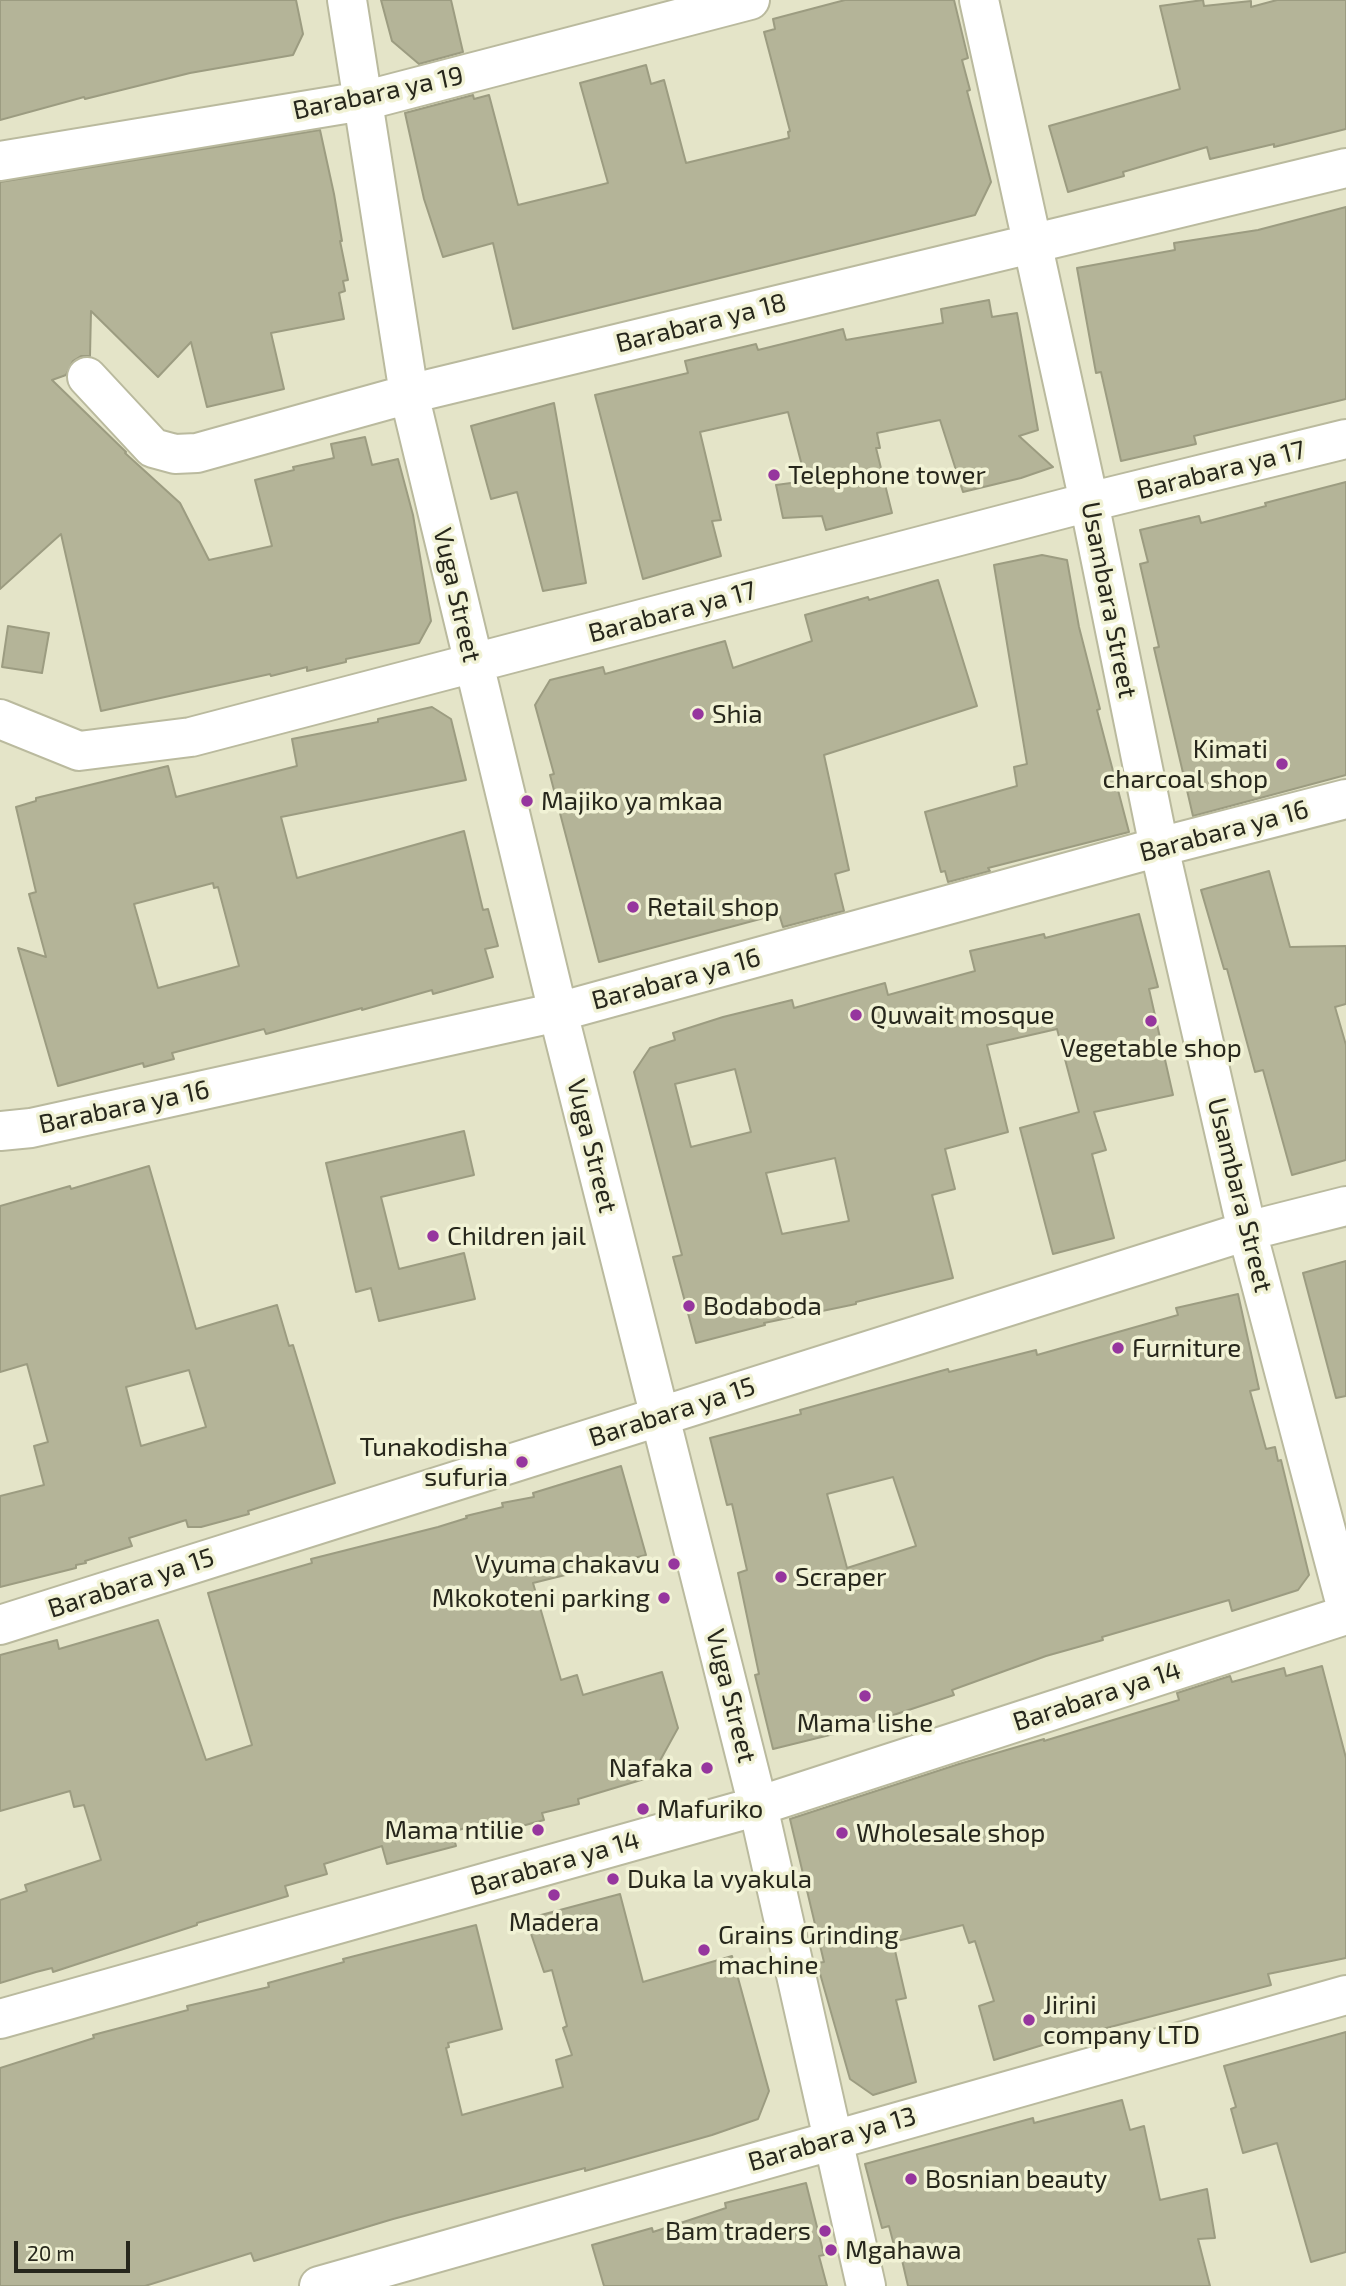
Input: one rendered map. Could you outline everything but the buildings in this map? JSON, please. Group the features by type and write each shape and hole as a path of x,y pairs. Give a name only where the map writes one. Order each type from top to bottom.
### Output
{"street":[{"name":"Vuga Street","path":"347,0 409,394 558,1012 758,1806 866,2286"},
{"name":"Barabara ya 19","path":"0,161 363,101 750,0"},
{"name":"Usambara Street","path":"979,0 1089,502 1158,847 1247,1231 1346,1606"},
{"name":"Barabara ya 18","path":"87,377 153,448 175,454 197,453 409,394 1346,168"},
{"name":"Barabara ya 17","path":"0,719 79,751 191,737 1089,502 1346,439"},
{"name":"Barabara ya 16","path":"0,1131 31,1128 558,1012 1158,847 1346,799"},
{"name":"Barabara ya 15","path":"0,1625 1247,1231 1346,1206"},
{"name":"Barabara ya 14","path":"0,2019 758,1806 1346,1615"},
{"name":"Barabara ya 13","path":"319,2286 1346,1995"}],"place":[{"name":"Telephone tower","path":"774,475"},
{"name":"Shia","path":"698,714"},
{"name":"Kimati charcoal shop","path":"1282,764"},
{"name":"Majiko ya mkaa","path":"527,801"},
{"name":"Retail shop","path":"633,907"},
{"name":"Quwait mosque","path":"856,1015"},
{"name":"Vegetable shop","path":"1151,1021"},
{"name":"Children jail","path":"433,1236"},
{"name":"Bodaboda","path":"689,1306"},
{"name":"Furniture","path":"1118,1348"},
{"name":"Tunakodisha sufuria","path":"522,1462"},
{"name":"Vyuma chakavu","path":"674,1564"},
{"name":"Scraper","path":"781,1577"},
{"name":"Mkokoteni parking","path":"664,1598"},
{"name":"Mama lishe","path":"865,1696"},
{"name":"Nafaka","path":"707,1768"},
{"name":"Mafuriko","path":"643,1809"},
{"name":"Mama ntilie","path":"538,1830"},
{"name":"Wholesale shop","path":"842,1833"},
{"name":"Duka la vyakula","path":"613,1879"},
{"name":"Madera","path":"554,1895"},
{"name":"Grains Grinding machine","path":"704,1950"},
{"name":"Jirini company LTD","path":"1029,2020"},
{"name":"Bosnian beauty","path":"911,2179"},
{"name":"Bam traders","path":"825,2231"},
{"name":"Mgahawa","path":"831,2250"}]}
